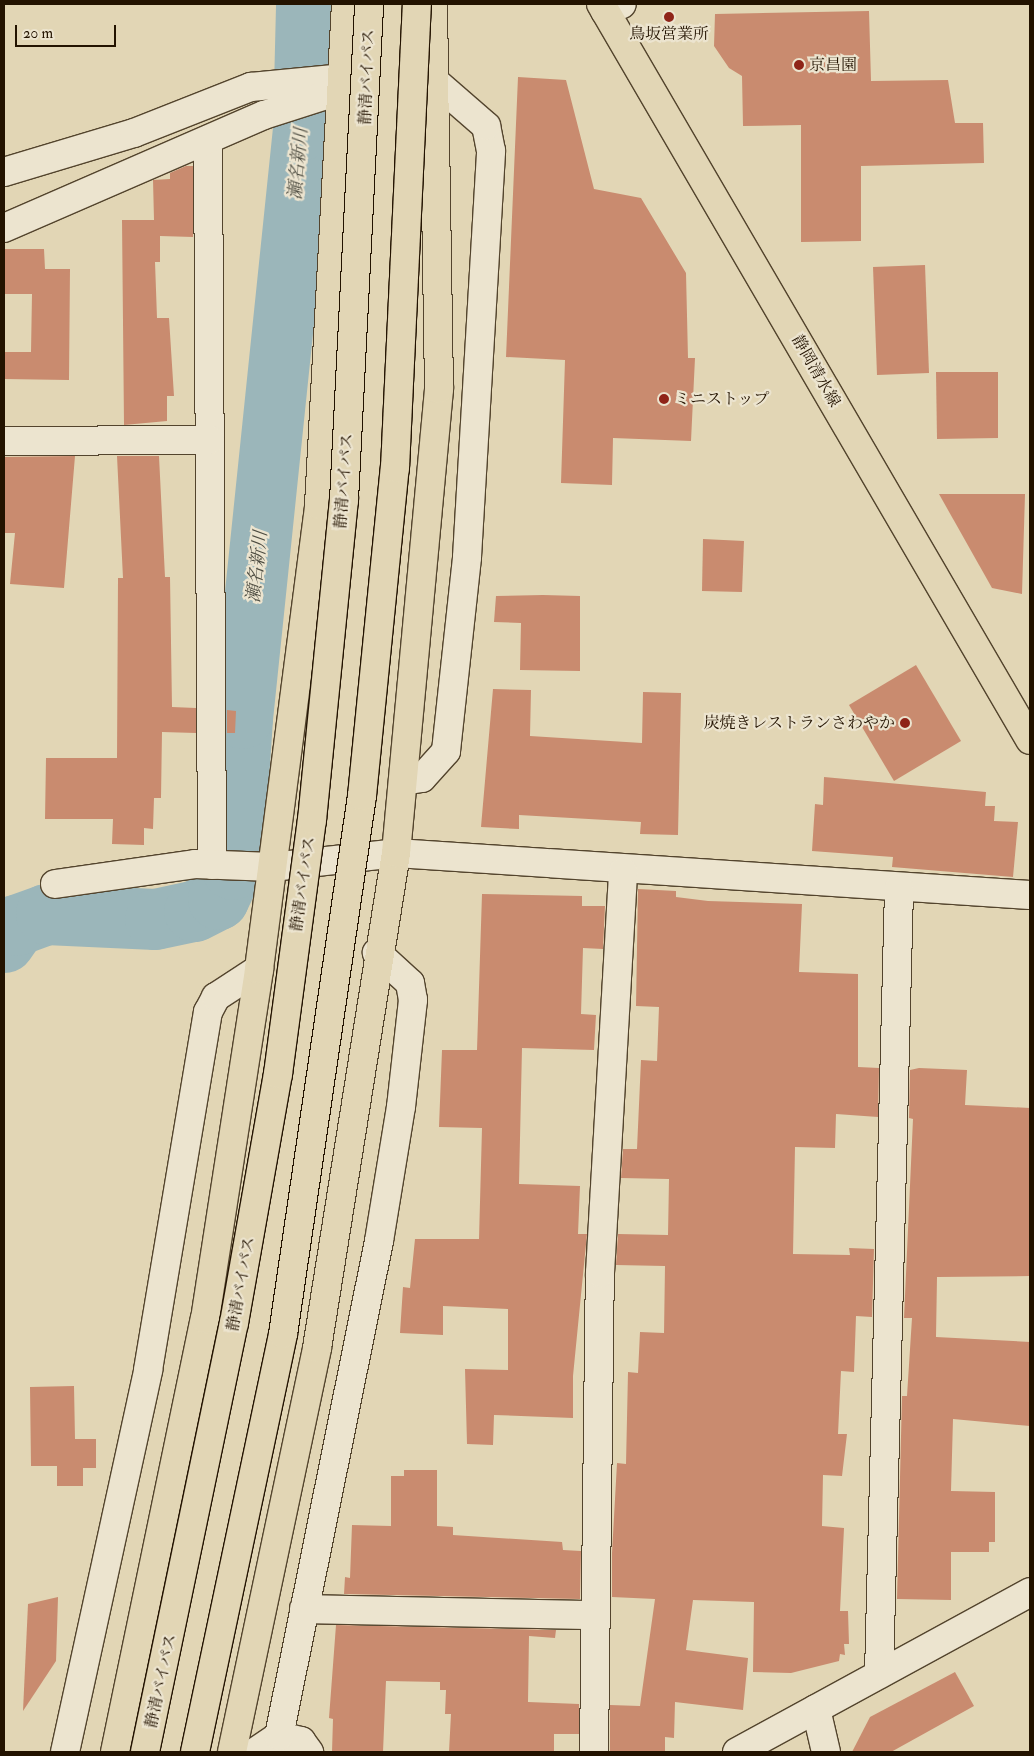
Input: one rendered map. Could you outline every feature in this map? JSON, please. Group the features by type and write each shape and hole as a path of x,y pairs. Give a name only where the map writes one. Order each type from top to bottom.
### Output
{"main road":[{"path":"115,1752 205,1319 259,969 319,505 346,4"},
{"name":"静清バイパス","path":"145,1752 234,1324 278,1074 312,820 344,500 369,4"},
{"path":"195,1752 283,1334 362,796 395,468 418,4"},
{"path":"232,1752 317,1348 377,953 396,854 439,389 433,4"},
{"name":"静岡清水線","path":"605,6 1030,740"}],"street":[{"path":"404,781 422,778 446,751 467,558 491,151 486,126 434,80"},
{"path":"4,228 208,142 264,115 343,84"},
{"path":"4,172 134,133 251,87 343,84"},
{"path":"208,142 212,865"},
{"path":"4,441 210,440"},
{"path":"55,884 212,865 272,867 396,854 623,872 1030,895"},
{"path":"594,1752 600,1273 623,872"},
{"path":"880,1674 899,888"},
{"path":"255,1752 279,1736 379,1241 413,1000 410,983 377,953"},
{"path":"65,1752 148,1370 208,1012 216,997 259,969"},
{"path":"737,1752 1030,1592"},
{"path":"304,1608 595,1615"},
{"path":"816,1709 826,1752"},
{"path":"279,1736 301,1741 309,1752"}],"building":[{"path":"869,11 871,81 948,80 955,123 983,123 984,163 861,166 861,241 801,242 801,125 743,126 742,76 729,68 714,46 715,14"},
{"path":"518,77 566,80 594,189 641,198 686,273 688,358 695,358 691,441 613,438 612,485 561,483 565,360 506,357"},
{"path":"186,166 193,166 193,237 160,236 160,262 155,262 157,318 169,318 174,396 167,396 167,421 124,425 122,220 154,220 153,180 170,179 170,173"},
{"path":"4,249 44,249 45,269 70,269 69,380 4,379 4,352 31,352 32,294 4,294"},
{"path":"925,265 929,373 877,375 873,267"},
{"path":"936,372 998,372 998,438 937,439"},
{"path":"75,456 64,588 10,584 15,533 4,533 4,457"},
{"path":"117,456 159,456 165,577 170,577 172,707 196,708 196,733 162,732 161,798 154,798 153,829 144,828 144,845 112,844 113,819 45,819 46,758 117,758 118,578 123,578"},
{"path":"939,494 1025,494 1022,594 992,588"},
{"path":"703,539 744,541 742,592 702,591"},
{"path":"496,596 580,596 580,671 520,670 521,623 494,622"},
{"name":"炭焼きレストランさわやか","path":"916,665 961,741 894,781 849,705"},
{"path":"493,689 531,690 530,736 642,743 643,692 681,693 678,835 640,834 641,822 519,815 519,829 481,827"},
{"path":"227,710 236,711 235,733 227,733"},
{"path":"824,777 986,792 985,806 995,806 994,821 1018,822 1013,877 892,867 893,857 812,851 815,804 823,805"},
{"path":"638,889 676,891 676,897 708,901 802,904 799,972 858,974 858,1067 879,1068 878,1117 836,1114 835,1148 795,1147 793,1254 850,1255 849,1248 874,1249 872,1317 856,1316 854,1372 841,1371 838,1434 847,1434 842,1476 823,1475 822,1526 844,1528 840,1611 848,1611 849,1644 844,1644 845,1655 840,1654 839,1661 791,1673 753,1672 754,1602 693,1600 686,1650 748,1658 743,1710 675,1702 674,1738 665,1737 665,1752 610,1752 610,1705 640,1706 655,1599 612,1597 612,1553 617,1463 626,1464 628,1372 638,1373 640,1332 664,1333 665,1266 616,1265 618,1234 668,1235 669,1179 621,1178 623,1149 637,1149 641,1060 657,1061 659,1007 636,1006"},
{"path":"482,894 582,896 582,906 605,906 603,949 583,948 581,1014 596,1015 594,1050 522,1048 519,1184 580,1186 578,1234 587,1234 573,1376 573,1418 494,1415 493,1445 467,1444 465,1369 508,1370 508,1309 443,1306 443,1335 400,1333 403,1287 410,1288 415,1239 479,1239 482,1128 439,1127 442,1050 477,1050"},
{"path":"919,1068 967,1070 965,1105 1030,1108 1030,1276 937,1277 936,1337 1030,1342 1030,1426 953,1419 951,1491 995,1492 995,1542 989,1542 989,1552 951,1552 951,1600 897,1599 902,1396 907,1396 912,1318 904,1318 913,1119 909,1118 910,1070"},
{"path":"74,1386 75,1439 96,1439 96,1468 83,1468 83,1486 57,1486 57,1466 31,1466 30,1387"},
{"path":"404,1470 437,1470 437,1526 453,1527 453,1535 562,1542 563,1550 581,1551 580,1599 344,1594 345,1577 350,1578 352,1525 391,1526 391,1476 404,1476"},
{"path":"58,1597 56,1661 23,1711 28,1604"},
{"path":"336,1625 556,1630 555,1638 529,1636 528,1702 579,1704 579,1734 554,1734 554,1752 449,1752 451,1714 445,1714 446,1690 440,1690 440,1682 386,1681 383,1752 332,1752 333,1719 329,1718"},
{"path":"955,1672 974,1706 891,1752 852,1752 870,1717"}],"waterway":[{"name":"瀬名新川","path":"4,942 16,925 46,914 155,919 194,911 218,899 232,869 242,718 303,129 306,4"}],"place":[{"name":"鳥坂営業所","path":"669,17"},
{"name":"京昌園","path":"799,65"},
{"name":"ミニストップ","path":"664,399"},
{"name":"炭焼きレストランさわやか","path":"905,723"}]}
